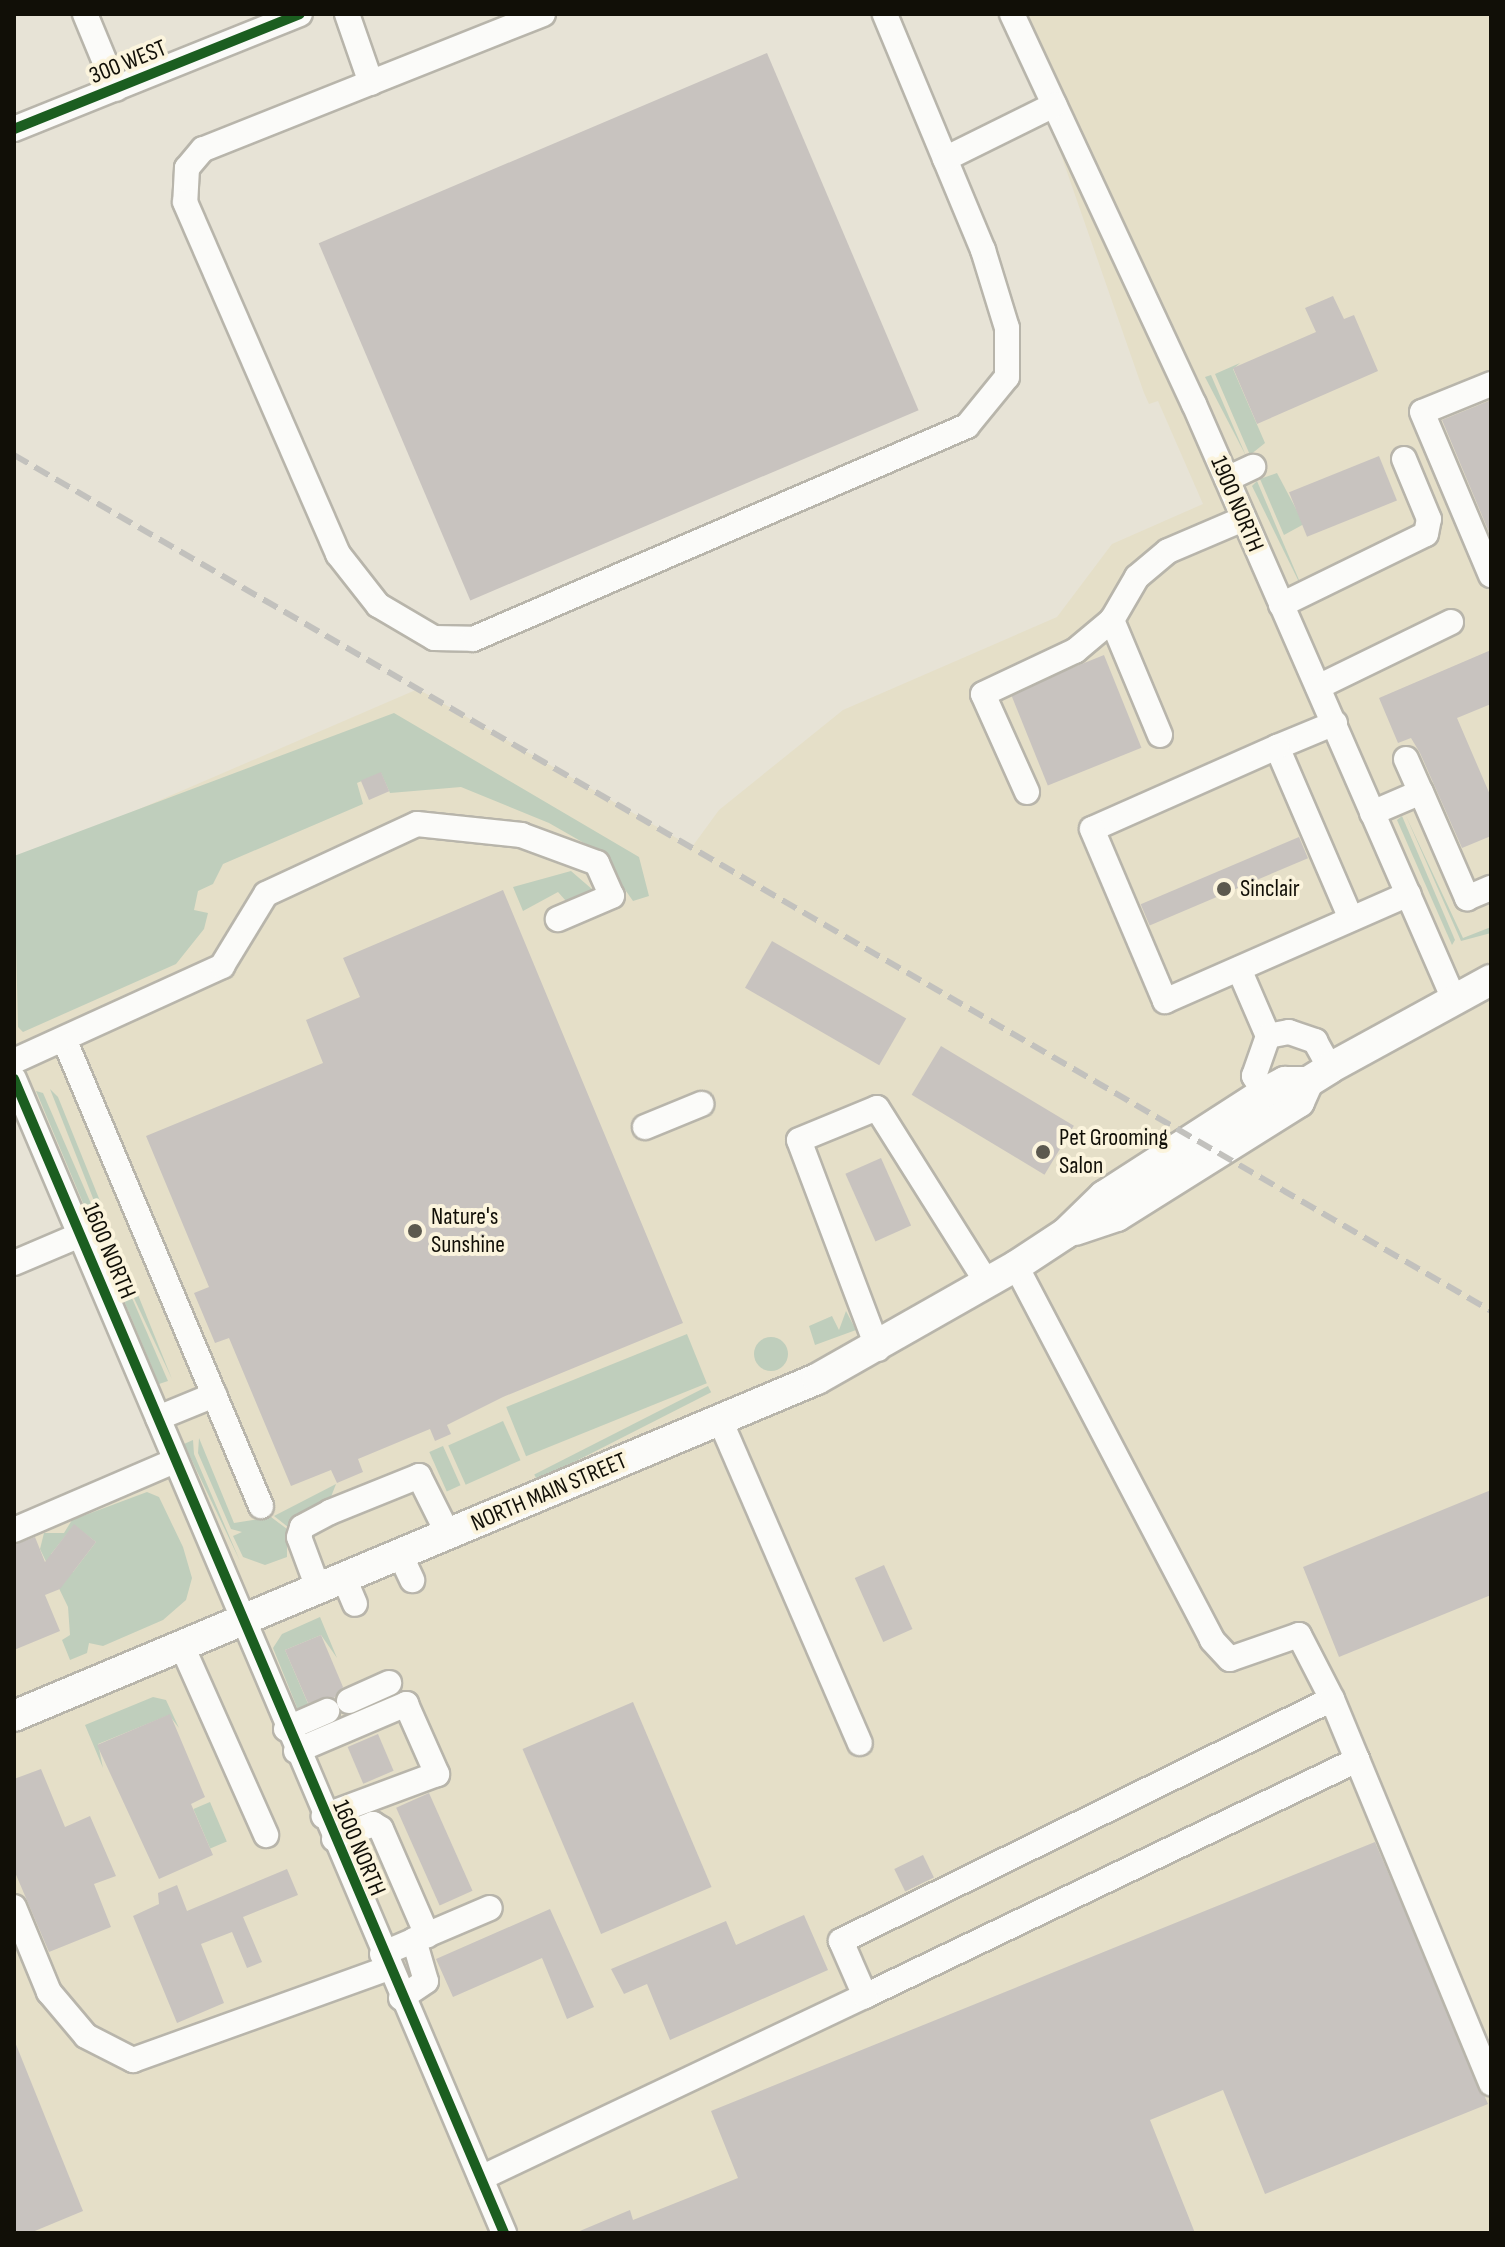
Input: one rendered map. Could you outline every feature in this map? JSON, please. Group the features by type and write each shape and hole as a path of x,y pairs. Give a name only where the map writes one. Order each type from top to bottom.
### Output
{"main road":[{"name":"NORTH MAIN STREET","path":"14,1716 240,1621 406,1567 448,1534 720,1420 878,1349 1066,1233 1104,1196 1264,1093 1285,1082 1319,1075 1453,997 1491,980"},
{"name":"NORTH MAIN STREET","path":"1066,1233 1117,1216 1299,1102 1319,1075"}],"street":[{"path":"85,14 116,89"},
{"name":"300 WEST","path":"14,129 300,14"},
{"path":"347,14 371,83"},
{"path":"543,14 203,149 187,168 185,202 338,554 378,605 434,638 473,639 967,426 1007,377 1007,328 945,159 885,14"},
{"name":"1900 NORTH","path":"1012,14 1227,479 1453,997"},
{"path":"945,159 1054,105"},
{"path":"1491,384 1422,412 1491,575"},
{"path":"1281,605 1426,534 1429,519 1404,459"},
{"path":"1227,479 1253,467"},
{"path":"1027,792 983,694 1075,651 1112,620 1137,577 1168,551 1243,519"},
{"path":"1112,620 1160,735"},
{"path":"1318,687 1451,622"},
{"path":"1335,723 1092,829 1165,1001 1409,894"},
{"path":"1277,747 1351,919"},
{"path":"1406,759 1467,898 1491,888"},
{"path":"1372,813 1421,792"},
{"path":"14,1061 222,966 266,894 417,824 521,835 597,863 612,896 558,919"},
{"path":"1239,969 1268,1036 1254,1076 1264,1093"},
{"path":"1268,1036 1289,1032 1315,1041 1319,1075"},
{"path":"64,1039 261,1506"},
{"name":"1600 NORTH","path":"14,1079 158,1418 240,1621 504,2233"},
{"path":"645,1127 701,1104"},
{"path":"878,1349 799,1140 877,1108 986,1281"},
{"path":"14,1263 80,1235"},
{"path":"1016,1266 1212,1640 1230,1659 1299,1635 1332,1699 1491,2083"},
{"path":"158,1418 214,1395"},
{"path":"720,1420 860,1743"},
{"path":"14,1530 174,1461"},
{"path":"339,1590 299,1537 302,1527 330,1512 419,1476 448,1534"},
{"path":"182,1646 266,1835"},
{"path":"291,1740 338,1706 389,1683"},
{"path":"865,1996 841,1941 1332,1699"},
{"path":"291,1740 406,1704 437,1774 329,1828"},
{"path":"481,2178 1357,1760"},
{"path":"329,1828 373,1824 381,1829 421,1938 426,1981 401,1998"},
{"path":"14,1907 49,1992 86,2036 133,2060 385,1961 421,1938 490,1908"}],"shaded area":[{"path":"1012,14 1491,14 1491,2233 14,2233 14,1518 188,1461 14,1046 14,863 418,689 692,847 719,810 843,710 1057,617 1112,544 1203,504 1158,401 1149,404 1144,393"}],"green space":[{"path":"1240,363 1233,369 1265,443 1250,455 1215,374"},
{"path":"1211,375 1246,456 1205,377"},
{"path":"1277,473 1304,524 1284,535 1260,479"},
{"path":"1257,481 1299,580 1252,486"},
{"path":"394,713 639,857 649,896 633,901 598,851 549,823 461,787 390,793 381,773 357,783 363,804 223,864 213,884 198,891 194,910 208,913 204,929 176,964 23,1032 18,1027 14,856"},
{"path":"1405,814 1463,938 1491,927 1491,933 1461,941"},
{"path":"1402,816 1455,940 1452,945 1397,820"},
{"path":"571,871 593,890 566,901 558,892 523,911 513,887"},
{"path":"50,1089 58,1097 172,1379 124,1277"},
{"path":"36,1091 43,1093 168,1381 159,1384"},
{"path":"846,1311 856,1330 815,1345 809,1326 832,1316 839,1330"},
{"path":"687,1334 707,1383 526,1456 506,1407"},
{"path":"771,1337 783,1342 788,1354 783,1366 771,1371 759,1366 754,1354 759,1342"},
{"path":"708,1386 711,1392 537,1481 534,1475"},
{"path":"503,1421 520,1460 466,1485 448,1445"},
{"path":"199,1438 234,1523 271,1517 287,1529 287,1557 265,1565 243,1557 233,1536 242,1532 231,1529 198,1453"},
{"path":"193,1440 194,1454 240,1561 184,1444"},
{"path":"443,1446 460,1485 447,1491 429,1452"},
{"path":"336,1484 329,1502 288,1527 274,1516"},
{"path":"147,1492 159,1497 183,1547 192,1578 186,1600 163,1620 103,1646 89,1643 87,1653 70,1660 62,1640 70,1635 68,1607 40,1549 44,1533 64,1533 72,1520","holes":["74,1525 96,1542 73,1572 51,1554"]},
{"path":"320,1617 337,1658 321,1635 285,1650 309,1706 298,1710 273,1648 282,1634"},
{"path":"153,1697 166,1700 179,1728 169,1715 98,1744 103,1768 85,1725"},
{"path":"210,1802 227,1842 210,1849 193,1809"}],"building":[{"path":"767,53 919,410 470,600 319,243"},
{"path":"1333,296 1344,319 1354,315 1378,371 1257,424 1233,368 1316,332 1305,308"},
{"path":"1491,400 1491,537 1442,420"},
{"path":"1379,456 1397,501 1307,537 1289,492"},
{"path":"1491,650 1491,704 1457,718 1491,797 1491,836 1462,848 1420,753 1411,738 1398,743 1379,698"},
{"path":"1104,655 1141,748 1048,786 1010,693"},
{"path":"381,772 389,791 369,800 361,781"},
{"path":"1299,837 1308,858 1150,925 1141,904"},
{"name":"Nature's Sunshine","path":"503,890 683,1323 503,1397 447,1425 451,1434 435,1441 430,1429 358,1459 363,1472 337,1483 331,1470 291,1486 229,1338 215,1343 194,1293 209,1287 146,1136 323,1063 306,1020 360,997 343,958"},
{"path":"772,941 906,1018 879,1065 745,988"},
{"path":"941,1046 1074,1126 1045,1175 912,1095"},
{"path":"881,1158 911,1226 875,1241 845,1174"},
{"path":"1491,1490 1491,1595 1339,1657 1303,1567"},
{"path":"74,1524 96,1542 60,1589 45,1595 60,1631 14,1650 14,1545 35,1537 45,1562"},
{"path":"884,1565 912,1629 883,1642 855,1578"},
{"path":"321,1635 343,1687 334,1698 308,1703 285,1650"},
{"path":"633,1702 712,1887 601,1934 523,1749"},
{"path":"170,1714 205,1797 191,1804 213,1855 159,1879 97,1745"},
{"path":"378,1734 394,1771 363,1784 348,1747"},
{"path":"41,1769 65,1827 90,1816 116,1876 94,1884 111,1927 49,1952 14,1870 14,1779"},
{"path":"429,1793 473,1891 440,1905 396,1808"},
{"path":"1375,1842 1488,2104 1265,2194 1223,2090 1150,2120 1195,2233 575,2233 630,2210 633,2220 738,2178 711,2111"},
{"path":"923,1855 934,1877 905,1891 894,1869"},
{"path":"287,1869 298,1895 243,1917 262,1962 247,1968 232,1932 201,1944 224,2003 177,2023 133,1916 159,1904 158,1893 177,1885 187,1911"},
{"path":"550,1909 594,2007 567,2019 542,1958 453,1997 436,1959"},
{"path":"804,1915 828,1970 670,2040 647,1984 624,1994 611,1969 726,1921 736,1945"},
{"path":"15,2042 83,2211 30,2233 14,2233"}],"railway":[{"path":"14,455 1491,1311"}],"cycle path":[{"path":"14,129 300,14"},
{"path":"14,1079 504,2233"}],"place":[{"name":"Sinclair","path":"1224,889"},
{"name":"Pet Grooming Salon","path":"1043,1152"},
{"name":"Nature's Sunshine","path":"415,1231"}]}
